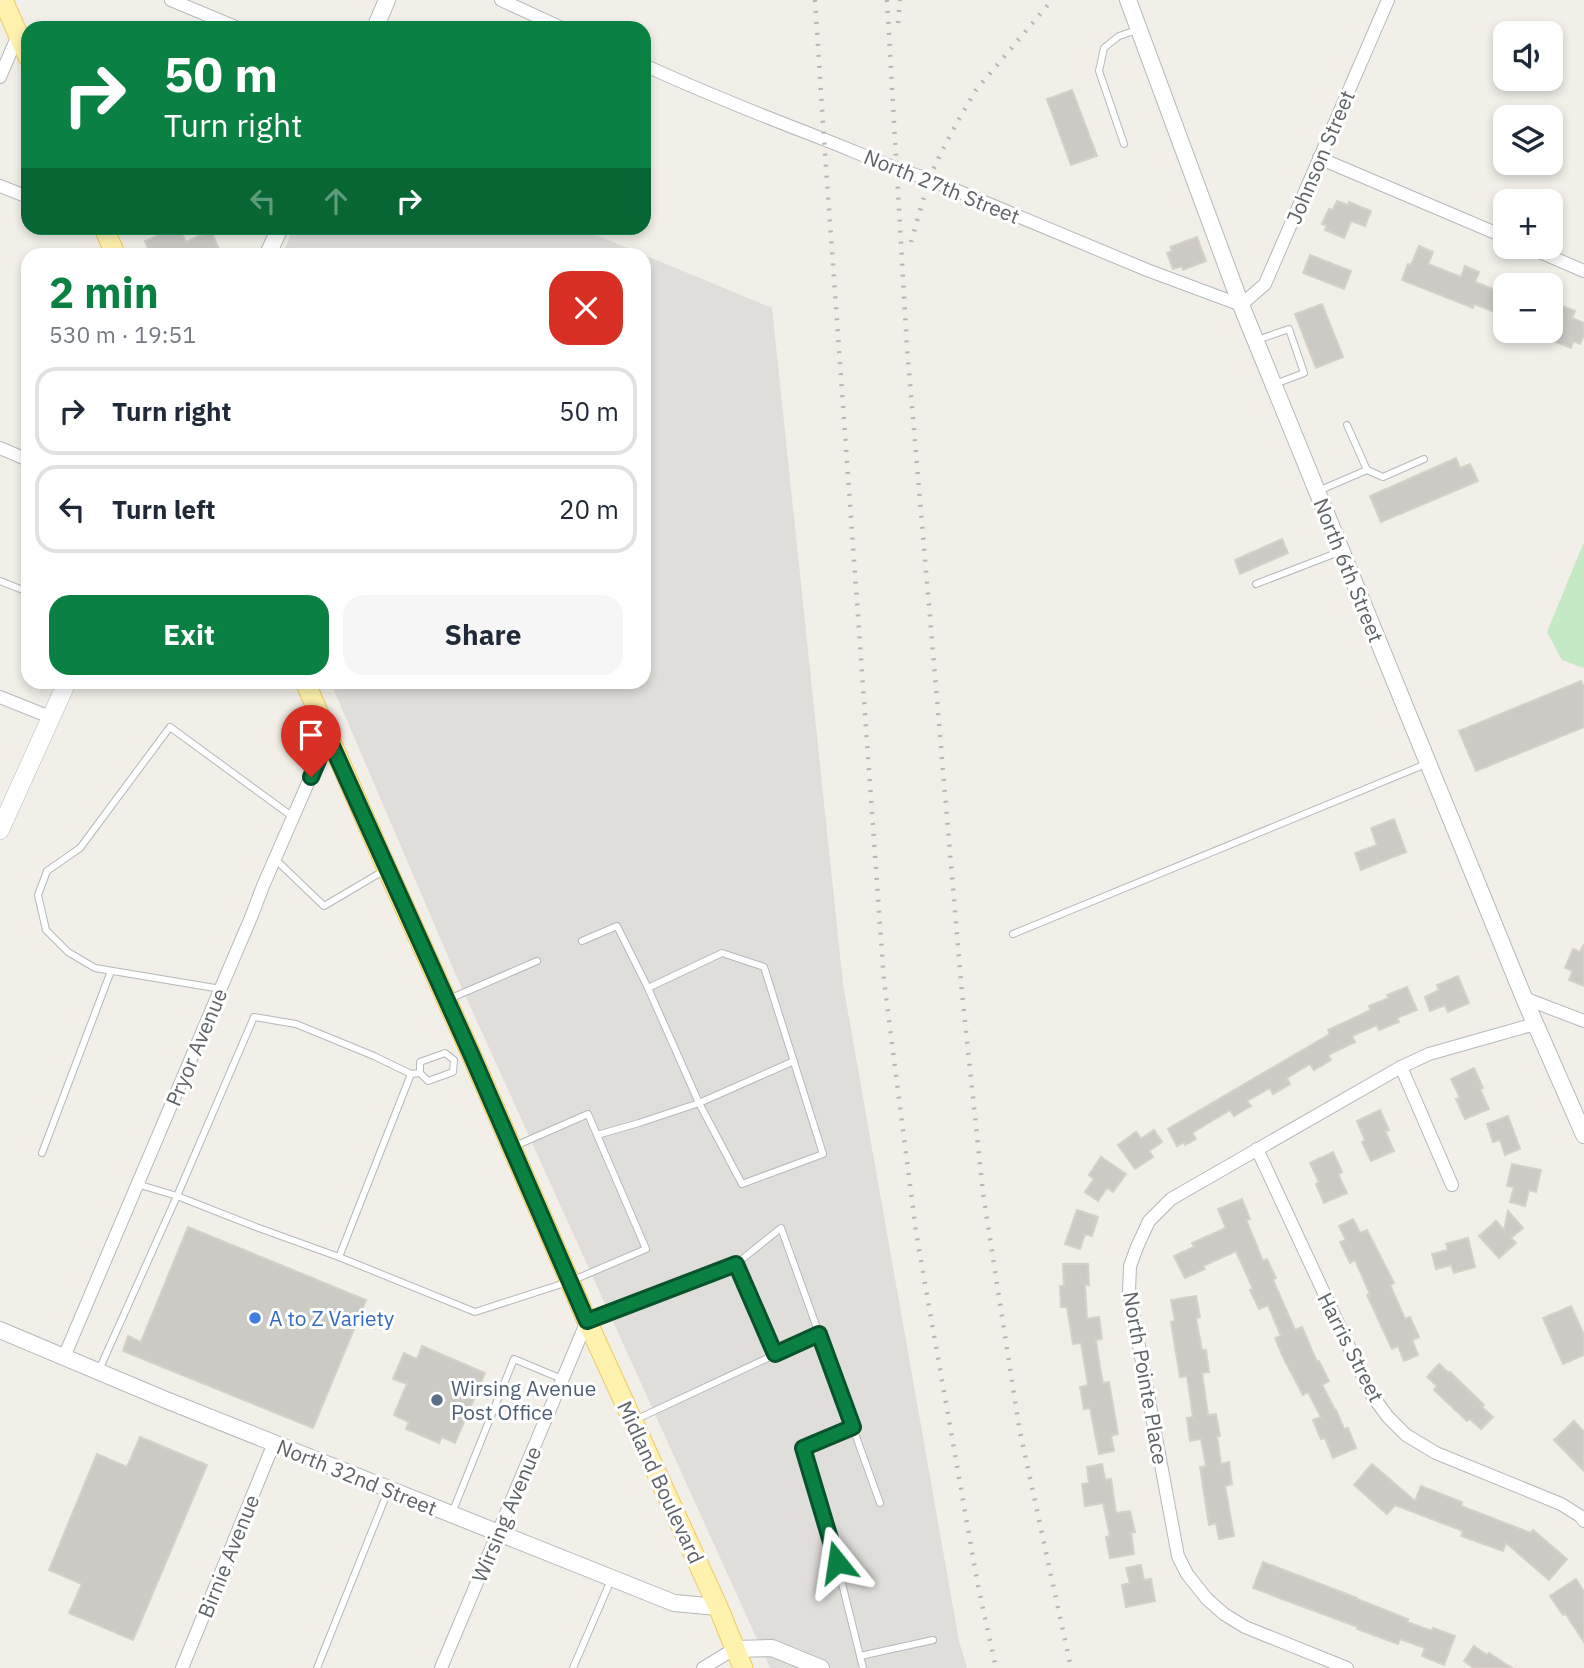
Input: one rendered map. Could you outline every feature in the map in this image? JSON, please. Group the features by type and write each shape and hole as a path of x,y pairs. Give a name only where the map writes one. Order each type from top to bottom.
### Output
{"main road":[{"path":"3,0 21,41"},
{"path":"1,823 63,689"},
{"name":"Midland Boulevard","path":"308,689 445,1000 463,1058 512,1147 743,1668"}],"street":[{"path":"171,0 221,21"},
{"path":"378,21 387,0"},
{"path":"501,0 547,21"},
{"name":"North 6th Street","path":"1128,0 1255,341 1524,998 1584,1135"},
{"name":"Johnson Street","path":"1241,305 1265,284 1388,0"},
{"path":"0,77 18,34"},
{"name":"North 27th Street","path":"651,68 907,173 929,179 1147,270 1241,305"},
{"path":"1319,158 1493,232"},
{"path":"0,186 21,194"},
{"path":"1556,259 1584,271"},
{"path":"0,449 21,457"},
{"path":"0,697 50,718"},
{"name":"Pryor Avenue","path":"64,1357 328,737"},
{"path":"1524,998 1584,1021"},
{"name":"North Pointe Place","path":"1338,1666 1245,1627 1207,1599 1187,1574 1178,1556 1129,1292 1130,1266 1149,1221 1171,1199 1401,1067 1429,1054 1535,1024"},
{"path":"1401,1067 1452,1185"},
{"name":"Harris Street","path":"1257,1149 1371,1394 1388,1417 1406,1435 1436,1452 1562,1504 1584,1521"},
{"name":"Wirsing Avenue","path":"441,1668 587,1321"},
{"name":"North 32nd Street","path":"0,1330 674,1604 718,1607"},
{"name":"Birnie Avenue","path":"183,1668 274,1443"},
{"path":"703,1668 734,1649 772,1648 821,1668"}],"lane":[{"path":"1124,144 1099,71 1104,48 1119,36 1139,29"},
{"path":"1255,341 1289,329 1304,373 1273,384"},
{"path":"1347,425 1367,470 1383,477 1424,459"},
{"path":"1317,491 1367,470"},
{"path":"1256,584 1341,552"},
{"path":"0,581 21,589"},
{"path":"221,989 95,968 68,952 46,930 38,895 47,871 80,848 170,727 293,817"},
{"path":"1013,934 1428,763"},
{"path":"275,859 324,906 387,869"},
{"path":"582,941 617,926 699,1103 742,1184 823,1154 764,967 723,953 648,988"},
{"path":"445,1000 537,961"},
{"path":"42,1153 111,971"},
{"path":"99,1372 254,1017 296,1024 411,1074 420,1073"},
{"path":"445,1053 463,1058 453,1072 428,1081 420,1073 420,1062 445,1053"},
{"path":"597,1135 699,1103 794,1062"},
{"path":"339,1256 411,1074"},
{"path":"137,1184 177,1196 339,1256 475,1312 571,1281 646,1250 588,1114 512,1147"},
{"path":"587,1321 736,1264 781,1228 880,1503"},
{"path":"736,1264 775,1354"},
{"path":"633,1421 819,1334"},
{"path":"451,1515 514,1359 562,1379"},
{"path":"853,1427 803,1448 831,1539 863,1668"},
{"path":"317,1668 389,1490"},
{"path":"573,1668 611,1579"},
{"path":"860,1656 933,1640"}],"shaded area":[{"path":"291,235 596,235 627,248 285,248"},
{"path":"651,258 772,308 843,984 959,1641 967,1668 770,1668 456,975 334,689 651,689"}],"green space":[{"path":"1584,542 1584,668 1562,660 1547,632"}],"building":[{"path":"1072,90 1097,156 1071,165 1047,99"},
{"path":"1337,201 1348,205 1349,202 1371,211 1365,226 1351,221 1344,238 1325,230 1327,226 1322,224 1329,209 1333,210"},
{"path":"159,235 182,235 186,242 202,235 213,235 218,248 148,248 145,241"},
{"path":"1197,237 1206,261 1183,270 1182,266 1173,269 1167,253 1172,251 1170,247"},
{"path":"1419,246 1433,252 1428,264 1461,277 1465,266 1479,272 1475,282 1493,289 1493,311 1474,304 1473,308 1402,280 1408,264 1411,265"},
{"path":"1310,255 1351,271 1344,289 1303,273"},
{"path":"1322,304 1343,357 1316,368 1295,314"},
{"path":"1563,306 1575,311 1572,318 1584,323 1584,335 1580,344 1573,341 1571,348 1558,343 1563,343"},
{"path":"1456,458 1460,468 1470,464 1478,481 1381,522 1370,496"},
{"path":"1282,539 1288,553 1240,574 1235,560"},
{"path":"1581,681 1584,687 1584,727 1476,771 1459,731"},
{"path":"1394,819 1406,852 1361,870 1355,853 1377,845 1371,828"},
{"path":"1584,944 1584,986 1569,980 1573,971 1565,968 1573,949 1580,952"},
{"path":"1458,976 1469,1003 1448,1012 1445,1005 1430,1011 1425,997 1439,990 1437,985"},
{"path":"1407,987 1417,1010 1397,1018 1399,1022 1379,1030 1377,1025 1352,1036 1355,1042 1328,1055 1331,1060 1314,1070 1310,1064 1287,1078 1290,1084 1273,1094 1270,1088 1247,1101 1251,1106 1234,1116 1230,1110 1192,1133 1196,1139 1177,1146 1168,1129 1330,1034 1328,1030 1371,1010 1369,1006"},
{"path":"1474,1068 1489,1109 1465,1119 1456,1099 1460,1098 1451,1079"},
{"path":"1380,1110 1394,1151 1371,1161 1362,1142 1365,1140 1357,1121"},
{"path":"1508,1116 1520,1149 1505,1155 1500,1140 1493,1142 1487,1124"},
{"path":"1154,1130 1162,1142 1149,1151 1153,1157 1135,1169 1118,1145 1136,1132 1141,1139"},
{"path":"1333,1152 1342,1172 1338,1174 1347,1193 1324,1203 1316,1184 1319,1182 1310,1163"},
{"path":"1101,1157 1126,1174 1113,1192 1107,1188 1098,1201 1085,1192 1094,1179 1089,1175"},
{"path":"1512,1164 1541,1170 1536,1192 1529,1190 1525,1206 1510,1202 1514,1187 1507,1186"},
{"path":"1242,1199 1250,1219 1246,1220 1263,1261 1267,1259 1276,1278 1273,1280 1295,1330 1302,1327 1317,1362 1319,1361 1329,1381 1322,1385 1344,1429 1348,1428 1356,1448 1333,1458 1325,1438 1321,1439 1313,1420 1321,1417 1308,1392 1303,1395 1284,1359 1275,1338 1281,1336 1268,1305 1259,1309 1236,1251 1203,1266 1205,1269 1185,1278 1174,1256 1194,1247 1192,1243 1226,1228 1218,1209"},
{"path":"1077,1210 1098,1217 1092,1236 1085,1234 1080,1249 1065,1244"},
{"path":"1508,1211 1523,1228 1511,1238 1516,1243 1499,1258 1479,1236 1496,1221 1504,1230"},
{"path":"1353,1219 1360,1233 1367,1230 1394,1283 1390,1285 1405,1319 1410,1317 1419,1337 1412,1340 1418,1355 1404,1361 1398,1346 1392,1349 1367,1295 1370,1294 1355,1260 1350,1263 1340,1242 1346,1240 1339,1226"},
{"name":"A to Z Variety","path":"188,1227 366,1300 313,1428 123,1351 128,1336 141,1342"},
{"path":"1468,1238 1475,1267 1454,1273 1451,1265 1436,1269 1432,1254 1448,1250 1446,1244"},
{"path":"1063,1264 1088,1264 1089,1285 1085,1285 1087,1319 1099,1317 1102,1339 1096,1340 1100,1368 1103,1383 1109,1382 1118,1434 1111,1436 1114,1451 1099,1454 1090,1408 1084,1409 1080,1387 1088,1385 1081,1343 1073,1344 1067,1307 1061,1307"},
{"path":"1196,1296 1200,1317 1196,1318 1202,1350 1206,1350 1209,1372 1202,1373 1208,1415 1216,1414 1221,1464 1229,1462 1232,1484 1225,1486 1234,1536 1219,1539 1216,1523 1209,1525 1200,1467 1206,1466 1201,1439 1190,1441 1187,1418 1193,1417 1187,1376 1180,1377 1171,1322 1175,1321 1171,1300"},
{"path":"1571,1306 1584,1335 1584,1355 1563,1364 1543,1318"},
{"name":"Wirsing Avenue Post Office","path":"422,1346 485,1373 455,1443 442,1437 439,1443 406,1429 409,1422 394,1415 407,1384 393,1379 404,1353 417,1359"},
{"path":"1439,1364 1484,1405 1482,1407 1493,1417 1481,1429 1470,1419 1467,1421 1434,1390 1437,1386 1427,1377"},
{"path":"1574,1421 1584,1432 1584,1471 1554,1440"},
{"path":"140,1437 207,1465 133,1640 69,1613 82,1584 49,1570 97,1454 127,1467"},
{"path":"1102,1464 1105,1480 1111,1479 1116,1513 1130,1511 1135,1532 1131,1533 1134,1554 1110,1558 1106,1537 1110,1536 1103,1503 1085,1506 1082,1484 1089,1483 1087,1467"},
{"path":"1372,1464 1415,1501 1421,1486 1462,1502 1461,1506 1531,1533 1533,1530 1567,1559 1549,1580 1506,1543 1503,1551 1461,1536 1463,1531 1395,1505 1387,1514 1354,1485"},
{"path":"1263,1562 1408,1619 1407,1622 1455,1636 1444,1665 1422,1656 1425,1648 1400,1639 1398,1644 1253,1588"},
{"path":"1141,1565 1144,1580 1151,1579 1155,1601 1126,1607 1122,1585 1130,1583 1126,1568"},
{"path":"1576,1579 1584,1592 1584,1642 1550,1596"},
{"path":"1474,1646 1512,1668 1474,1668 1464,1661"}],"railway":[{"path":"815,0 884,981 916,1232 978,1586 996,1668"},
{"path":"887,0 907,348 962,993 983,1193 1019,1427 1071,1668"},
{"path":"898,23 900,0"},
{"path":"911,242 929,179 955,126 976,90 1052,0"}],"place":[{"name":"A to Z Variety","path":"255,1318"},
{"name":"Wirsing Avenue Post Office","path":"437,1400"}],"route":[{"path":"311,777 328,737 472,1056 587,1321 736,1264 775,1354 819,1334 853,1427 803,1448 837,1562"}]}
